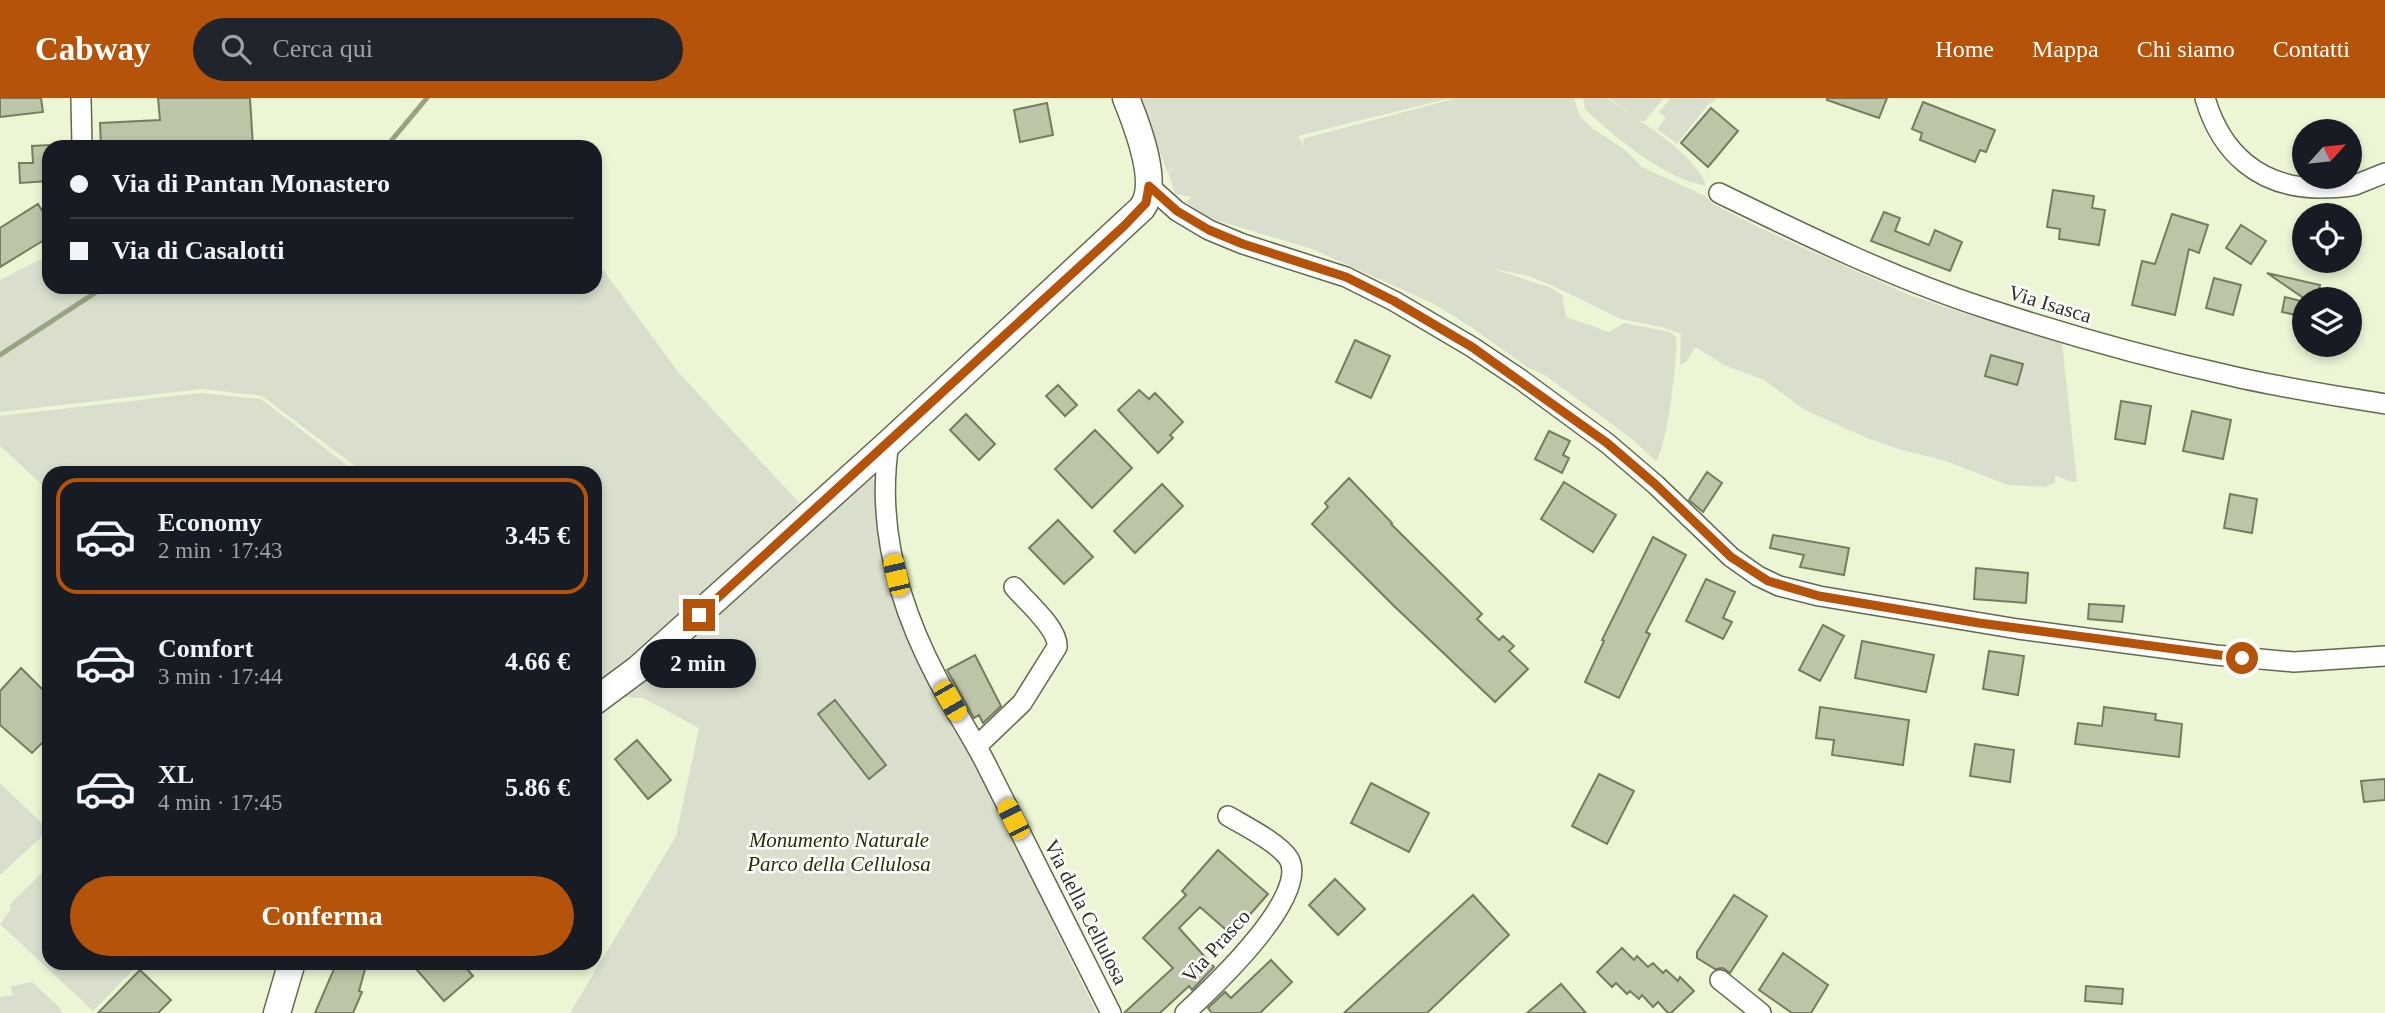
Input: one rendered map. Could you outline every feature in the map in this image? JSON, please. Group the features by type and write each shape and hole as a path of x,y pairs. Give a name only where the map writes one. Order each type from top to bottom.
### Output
{"street":[{"path":"80,98 82,140"},
{"path":"602,696 638,670 890,443 1146,203 1149,186 1140,138 1126,98"},
{"path":"2205,98 2216,127 2230,149 2253,169 2283,185 2335,188 2353,185 2385,173"},
{"path":"1149,186 1177,211 1209,230 1243,244 1346,277 1394,301 1472,347 1607,443 1656,485 1731,557 1758,576 1779,586 1819,596 2018,629 2215,656 2294,662 2385,656"},
{"name":"Via Isasca","path":"1719,192 1805,235 1980,307 2082,338 2223,375 2385,404"},
{"name":"Via della Cellulosa","path":"890,443 885,494 889,541 896,575 922,645 937,678 977,746 1111,1013"},
{"path":"977,746 1022,703 1057,648 1058,641 1052,629 1014,587"},
{"name":"Via Prasco","path":"1185,1013 1247,952 1279,904 1292,875 1291,863 1283,852 1228,816"},
{"path":"277,1013 290,970"},
{"path":"1720,980 1761,1013"}],"green space":[{"path":"1140,98 1451,98 1297,136 1301,140 1303,150 1303,140 1306,138 1457,98 1574,98 1580,116 1593,129 1624,149 1642,167 1705,196 1713,204 1762,229 1912,296 2062,343 2077,482 2055,475 2055,483 2044,487 2008,485 1943,460 1867,438 1805,410 1764,380 1724,365 1695,347 1686,362 1680,365 1681,334 1662,327 1621,319 1526,275 1493,269 1549,287 1562,295 1566,317 1609,332 1624,323 1670,332 1676,337 1671,402 1664,439 1656,461 1627,435 1546,376 1527,367 1432,303 1312,249 1206,217 1194,210 1186,201 1192,197 1175,194 1168,172 1175,168 1167,171"},
{"path":"1583,98 1608,98 1631,116 1610,98 1664,98 1645,121 1639,121 1657,132 1688,159 1697,168 1706,186 1675,175 1642,156 1585,109"},
{"path":"1671,98 1716,98 1677,144 1657,129 1666,118 1659,112"},
{"name":"Monumento Naturale Parco della Cellulosa","path":"42,259 42,294 602,294 602,268 679,373 815,520 867,474 878,483 880,526 1011,833 1097,1013 570,1013 596,970 602,970 602,960 676,836 699,728 643,698 602,696 602,466 355,466 262,396 202,389 0,412 0,280"},
{"path":"201,393 261,399 348,466 42,466 42,485 0,446 0,416"},
{"path":"0,783 42,823 42,836 0,875"},
{"path":"42,873 42,963 0,924 11,909 9,905"},
{"path":"49,970 133,970 93,1011"},
{"path":"32,982 62,1013 0,1013 0,997 13,995 11,986"}],"building":[{"path":"0,98 41,98 43,112 0,117"},
{"path":"158,98 250,98 253,140 101,140 100,123 160,120"},
{"path":"1827,98 1887,98 1879,118"},
{"path":"1923,102 1995,130 1986,152 1980,150 1975,162 1920,140 1922,133 1912,129"},
{"path":"1047,103 1053,135 1020,142 1014,110"},
{"path":"1711,108 1738,131 1708,167 1681,143"},
{"path":"42,145 42,181 20,183 19,163 33,163 32,146"},
{"path":"2053,190 2094,196 2092,208 2105,210 2099,245 2059,239 2060,229 2047,227"},
{"path":"38,204 42,211 42,241 0,267 0,228"},
{"path":"1884,212 1900,218 1895,231 1929,245 1935,230 1962,242 1950,271 1871,241"},
{"path":"2172,214 2208,225 2199,253 2189,249 2175,315 2132,305 2142,261 2155,264"},
{"path":"2241,225 2266,241 2251,264 2226,248"},
{"path":"2267,273 2320,285 2292,287 2292,290"},
{"path":"2214,278 2241,285 2233,315 2206,308"},
{"path":"2285,297 2292,299 2292,314 2282,312"},
{"path":"1355,340 1390,356 1371,398 1336,382"},
{"path":"1991,355 2023,364 2017,385 1985,376"},
{"path":"1058,385 1077,405 1065,416 1046,396"},
{"path":"1139,390 1149,399 1155,393 1183,422 1170,435 1173,438 1158,453 1118,410"},
{"path":"2121,401 2151,406 2145,444 2115,439"},
{"path":"2192,411 2231,420 2223,459 2183,451"},
{"path":"966,414 995,444 979,460 950,430"},
{"path":"1095,430 1132,468 1092,508 1055,469"},
{"path":"1549,431 1570,441 1563,455 1569,458 1562,473 1535,459"},
{"path":"1707,472 1722,483 1703,512 1689,500"},
{"path":"1349,478 1391,524 1482,614 1477,619 1499,640 1503,636 1514,646 1509,651 1528,669 1495,702 1312,524 1328,507 1325,503"},
{"path":"1564,482 1616,515 1593,552 1541,519"},
{"path":"1162,484 1183,506 1135,553 1114,531"},
{"path":"2230,494 2257,499 2252,533 2224,528"},
{"path":"1058,520 1093,557 1064,584 1029,548"},
{"path":"1773,535 1849,548 1844,575 1800,567 1804,555 1770,548"},
{"path":"1653,537 1686,555 1646,632 1650,634 1619,698 1585,682 1604,641 1602,640"},
{"path":"1976,568 2028,573 2026,603 1974,599"},
{"path":"1706,579 1735,592 1723,618 1732,622 1723,639 1686,621"},
{"path":"2089,604 2124,606 2122,622 2088,619"},
{"path":"1823,625 1844,636 1820,681 1799,670"},
{"path":"1862,641 1934,655 1926,692 1855,678"},
{"path":"1989,651 2024,656 2018,695 1983,689"},
{"path":"975,655 1001,706 983,723 979,715 974,718 947,670"},
{"path":"21,668 42,689 42,743 32,753 0,725 0,691"},
{"path":"835,700 886,765 869,779 818,714"},
{"path":"1820,707 1909,720 1903,765 1832,755 1834,740 1816,738"},
{"path":"2104,707 2156,714 2155,720 2182,724 2179,757 2075,744 2078,723 2102,726"},
{"path":"637,740 671,780 648,799 615,759"},
{"path":"1975,744 2014,750 2010,782 1970,776"},
{"path":"1599,774 1634,791 1607,844 1572,826"},
{"path":"2385,779 2385,800 2364,802 2361,781"},
{"path":"1371,783 1429,813 1409,852 1351,823"},
{"path":"1218,850 1268,894 1232,935 1200,907 1179,928 1214,967 1192,990 1189,986 1160,1013 1124,1013 1173,968 1143,938 1186,895 1182,891"},
{"path":"1335,879 1365,909 1338,935 1309,905"},
{"path":"1473,895 1509,935 1427,1013 1344,1013"},
{"path":"1734,895 1767,916 1730,973 1723,968 1715,969 1697,958 1697,952"},
{"path":"1622,948 1634,960 1637,956 1648,967 1653,963 1663,973 1666,970 1678,981 1680,977 1694,991 1668,1013 1658,1002 1653,1007 1642,995 1639,999 1630,991 1627,994 1616,983 1612,987 1597,972"},
{"path":"1783,953 1828,985 1811,1013 1792,1013 1759,990"},
{"path":"1271,960 1292,982 1260,1013 1212,1013 1208,1008 1225,992 1231,998"},
{"path":"140,970 171,1000 158,1013 98,1013"},
{"path":"334,970 365,970 359,991 362,992 353,1013 315,1013"},
{"path":"417,970 468,970 473,976 444,1001"},
{"path":"1561,984 1586,1013 1527,1013"},
{"path":"2086,986 2123,989 2122,1004 2085,1001"}],"waterway":[{"path":"392,140 427,98"},
{"path":"0,355 93,294"}],"route":[{"path":"699,615 1124,226 1146,203 1149,186 1177,211 1209,230 1243,244 1346,277 1394,301 1472,347 1607,443 1656,485 1731,557 1748,570 1779,586 1819,596 1979,623 2242,658"}]}
